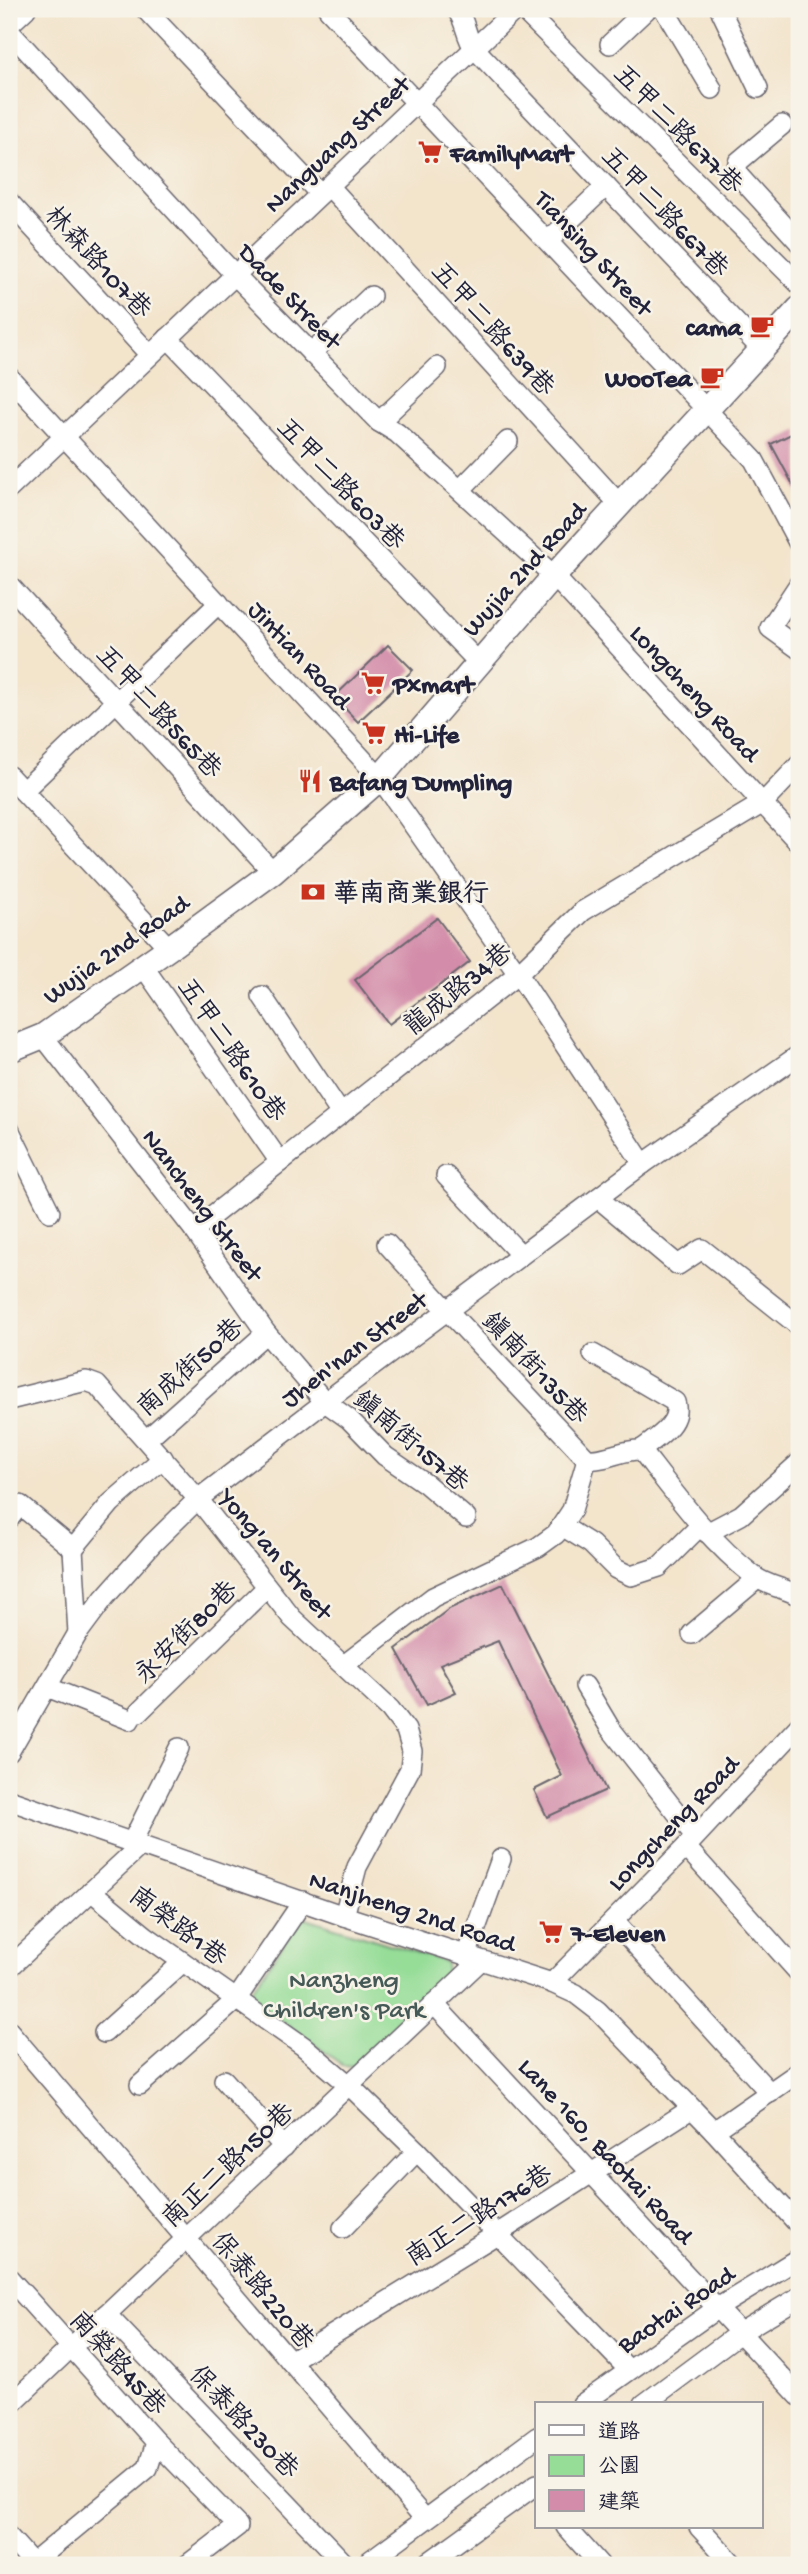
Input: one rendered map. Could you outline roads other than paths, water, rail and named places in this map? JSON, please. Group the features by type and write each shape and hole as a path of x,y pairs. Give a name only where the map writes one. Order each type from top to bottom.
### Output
{"main road":[{"name":"Wujia 2nd Road","path":"10,1046 43,1036 169,948 273,872 380,778 554,576 799,309"}],"street":[{"path":"9,24 26,9"},
{"name":"五甲二路639巷","path":"145,9 325,190 620,505"},
{"name":"Tiansing Street","path":"328,9 708,409 761,470 799,544"},
{"path":"456,9 462,16 466,33 474,48"},
{"name":"Nanguang Street","path":"9,489 516,9"},
{"name":"五甲二路677巷","path":"522,9 799,284"},
{"path":"610,44 648,9"},
{"path":"664,9 712,89"},
{"path":"720,9 758,88"},
{"name":"Dade Street","path":"9,31 311,354 379,422 397,433 554,576"},
{"name":"五甲二路667巷","path":"474,48 762,350"},
{"path":"782,125 738,162 737,168 739,176 799,242"},
{"path":"548,241 606,186"},
{"name":"林森路107巷","path":"9,202 150,355"},
{"path":"311,354 371,296"},
{"name":"五甲二路603巷","path":"168,338 479,663"},
{"path":"379,422 437,367"},
{"name":"Jintian Road","path":"9,377 380,778 518,974 643,1164"},
{"path":"460,490 508,441"},
{"name":"Longcheng Road","path":"554,576 799,843"},
{"path":"799,584 770,628 799,649"},
{"name":"五甲二路565巷","path":"9,585 273,872"},
{"path":"23,791 219,603"},
{"name":"龍成路34巷","path":"194,1230 518,974 583,911 763,803 799,765"},
{"path":"9,776 169,948"},
{"name":"五甲二路610巷","path":"143,966 280,1162"},
{"path":"262,996 341,1114"},
{"name":"Nancheng Street","path":"43,1036 194,1230 266,1333 324,1402"},
{"name":"Jhen'nan Street","path":"9,1752 78,1633 104,1598 152,1544 198,1499 643,1164 799,1055"},
{"path":"9,1129 50,1212"},
{"path":"446,1176 522,1255"},
{"path":"598,1198 678,1265 702,1249 799,1326"},
{"name":"鎮南街135巷","path":"387,1244 587,1459 598,1460 641,1450"},
{"name":"南成街50巷","path":"147,1439 266,1333"},
{"path":"593,1354 675,1402 677,1409 674,1421 641,1450 704,1529 757,1579 785,1588 799,1596"},
{"name":"Yong'an Street","path":"9,1400 93,1382 147,1439 198,1499 292,1618 390,1709 406,1730 412,1751 410,1769 357,1867 344,1916"},
{"name":"鎮南街157巷","path":"324,1402 349,1419 385,1456 426,1484 466,1518"},
{"path":"78,1633 73,1549 111,1503 163,1458"},
{"name":"鎮南街135巷","path":"344,1665 433,1597 538,1547 562,1526 572,1510 587,1459"},
{"path":"562,1526 591,1544 616,1569 631,1576 659,1567 704,1529 741,1515 799,1463"},
{"path":"9,1519 20,1505 73,1549"},
{"path":"692,1634 757,1579"},
{"name":"永安街80巷","path":"47,1687 134,1716 267,1587"},
{"path":"585,1686 610,1728 691,1841 799,1973"},
{"name":"Longcheng Road","path":"552,1983 799,1726"},
{"path":"9,1968 91,1891 137,1843 179,1748"},
{"name":"Nanjheng 2nd Road","path":"9,1800 344,1916 552,1983 576,1994 598,2011 714,2131 799,2225"},
{"path":"473,1958 500,1859"},
{"name":"南榮路1巷","path":"91,1891 146,1936 303,2046 349,2085 417,2151 629,2370"},
{"path":"140,2085 236,2000 303,1901"},
{"path":"614,1920 770,2093"},
{"name":"南正二路150巷","path":"9,2406 434,2004 473,1958"},
{"path":"104,2033 183,1962"},
{"name":"Lane 160, Baotai Road","path":"434,2004 719,2307 799,2396"},
{"name":"保泰路220巷","path":"9,2031 425,2519"},
{"path":"714,2131 799,2072"},
{"path":"224,2080 284,2147"},
{"name":"南正二路176巷","path":"290,2361 497,2234 691,2109"},
{"path":"343,2228 417,2151"},
{"name":"Baotai Road","path":"585,2402 719,2307 799,2258"},
{"name":"南榮路45巷","path":"9,2278 156,2442 148,2468 33,2564"},
{"path":"648,2402 741,2332 799,2297"},
{"name":"保泰路230巷","path":"106,2314 346,2565"},
{"path":"364,2565 535,2438"},
{"path":"156,2442 238,2526 187,2565"},
{"path":"425,2565 535,2488"},
{"path":"567,2528 600,2565"},
{"path":"700,2528 734,2565"},
{"path":"9,2537 33,2564"}],"place":[{"name":"FamilyMart","path":"430,152"},
{"name":"cama","path":"762,326"},
{"name":"WooTea","path":"712,377"},
{"name":"Pxmart","path":"373,683"},
{"name":"Hi-Life","path":"374,733"},
{"name":"Bafang Dumpling","path":"310,781"},
{"name":"華南商業銀行","path":"313,892"},
{"name":"7-Eleven","path":"551,1932"}],"park label":[{"name":"Nanzheng Children's Park","path":"344,1993"}]}
